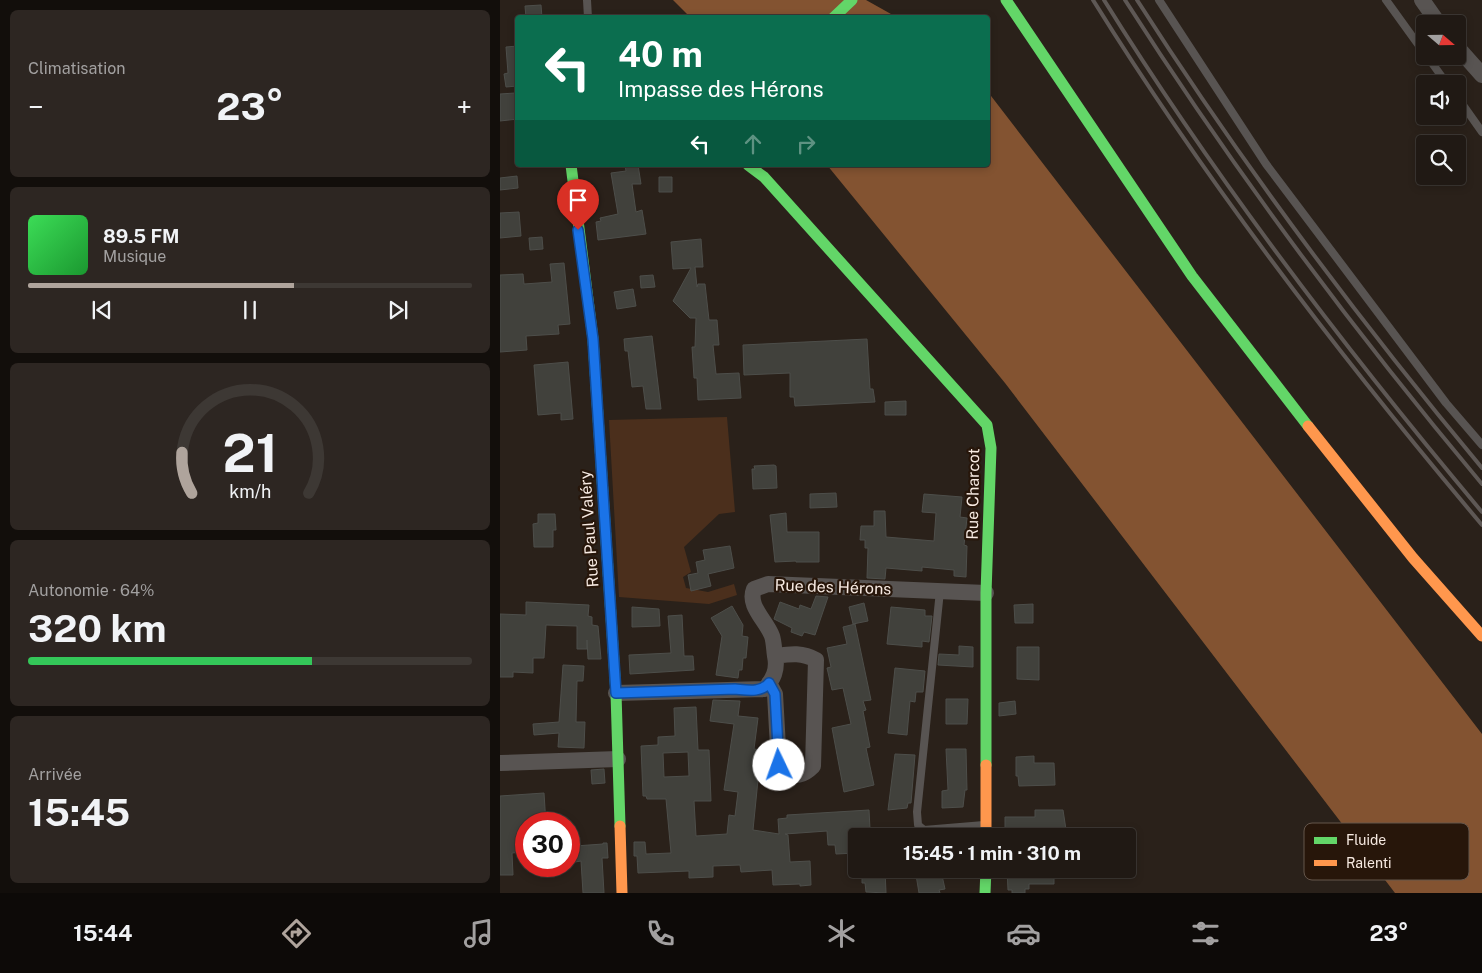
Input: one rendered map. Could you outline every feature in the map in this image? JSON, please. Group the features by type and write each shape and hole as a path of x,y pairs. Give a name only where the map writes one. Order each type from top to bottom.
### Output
{"street":[{"path":"836,15 852,0"},
{"path":"1006,0 1192,276 1352,483 1413,558 1482,636"},
{"path":"1422,0 1433,15"},
{"path":"1466,57 1482,74"},
{"name":"Rue Paul Valéry","path":"570,167 593,339 616,693 622,893"},
{"name":"Rue Charcot","path":"751,167 764,177 987,425 991,448 986,593 986,828"},
{"name":"Rue Charcot","path":"760,167 764,177"},
{"name":"Rue des Hérons","path":"775,656 772,636 753,603 752,595 754,588 768,584 986,593"},
{"path":"616,693 765,689 769,683 774,678 775,656 792,653 807,654 816,660 813,766 806,773 797,776 790,775 782,772 779,765 775,694 769,683"},
{"path":"500,763 618,759"},
{"path":"986,878 986,893"}],"lane":[{"path":"587,0 588,15"},
{"path":"1159,0 1266,164 1446,403 1482,445"},
{"path":"1386,0 1416,41"},
{"path":"1466,109 1482,132"},
{"path":"922,828 918,825 917,812 940,591"}],"shaded area":[{"path":"673,0 866,0 891,14 904,15 688,15"},
{"path":"990,95 1482,734 1482,893 1395,893 1385,880 1469,880 1469,823 1341,823 1005,383 829,167 990,167"},
{"path":"727,417 735,512 719,514 684,547 691,572 683,577 686,588 708,592 734,584 737,595 709,604 619,597 609,420"}],"building":[{"path":"541,5 542,15 526,15 525,6"},
{"path":"515,46 515,86 506,87 504,74 508,73 506,47"},
{"path":"515,93 515,119 500,121 500,94"},
{"path":"625,167 638,167 641,184 632,184 636,212 642,210 646,234 598,240 596,222 601,221 600,218 618,214 611,173 626,171"},
{"path":"517,176 518,188 500,190 500,178"},
{"path":"659,177 672,177 672,192 659,192"},
{"path":"519,212 521,236 500,238 500,213"},
{"path":"542,237 543,249 530,250 529,238"},
{"path":"701,239 703,267 695,267 697,287 698,284 705,284 709,320 717,320 719,345 713,345 716,374 739,373 741,398 698,400 692,347 695,347 696,318 690,318 673,301 691,268 673,269 671,242"},
{"path":"564,263 570,324 558,325 559,334 526,336 527,350 500,352 500,275 523,274 524,284 552,282 550,264"},
{"path":"653,275 655,287 641,288 640,276"},
{"path":"633,289 636,306 617,309 614,292"},
{"path":"652,336 661,409 646,409 643,386 632,387 628,351 625,351 624,339"},
{"path":"867,339 870,389 873,389 875,402 795,406 794,397 790,397 790,373 744,375 743,345"},
{"path":"568,362 573,419 561,420 561,413 538,415 534,365"},
{"path":"906,401 906,415 885,415 885,402"},
{"path":"754,466 776,466 777,488 753,489 752,469 755,469"},
{"path":"836,493 837,507 810,508 810,494"},
{"path":"924,494 962,497 960,517 967,518 964,545 967,546 966,577 954,576 954,570 922,567 922,571 886,568 885,579 867,578 868,548 865,548 865,540 860,540 861,526 874,526 874,511 885,511 886,537 934,541 936,513 922,512"},
{"path":"786,513 787,532 819,532 819,562 775,562 770,515"},
{"path":"538,514 555,514 556,530 553,530 553,547 534,547 533,524 538,523"},
{"path":"730,546 734,568 708,574 711,586 691,591 688,575 698,573 696,562 705,560 703,550"},
{"path":"816,596 828,597 815,635 804,632 802,636 791,632 792,628 774,619 780,602 799,609 800,605 811,609"},
{"path":"526,602 589,605 588,616 592,617 592,625 598,626 601,659 588,659 587,640 587,649 577,649 577,626 546,625 544,658 533,658 533,673 513,672 513,677 500,677 500,614 526,615"},
{"path":"864,603 868,621 853,624 849,607"},
{"path":"1033,604 1033,623 1015,623 1014,605"},
{"path":"732,606 743,625 742,636 748,637 746,658 743,658 742,670 739,670 738,678 716,675 722,636 711,618"},
{"path":"632,607 659,609 660,626 632,627"},
{"path":"891,607 925,610 925,616 932,616 929,642 922,641 922,647 887,644"},
{"path":"682,615 684,656 693,656 694,670 630,674 629,655 671,653 668,616"},
{"path":"855,624 871,700 863,701 866,710 863,711 870,747 866,748 874,785 844,792 832,728 851,724 843,688 832,690 827,668 831,667 827,648 847,644 843,627"},
{"path":"959,646 973,647 973,667 938,665 939,654 959,655"},
{"path":"1017,647 1039,647 1039,680 1017,679"},
{"path":"563,665 584,666 583,681 577,681 576,722 585,722 584,748 558,747 559,733 534,735 533,724 559,722"},
{"path":"895,668 925,671 923,692 916,692 915,702 910,701 907,735 888,733"},
{"path":"946,699 968,699 967,724 946,724"},
{"path":"713,700 740,701 738,716 758,718 754,749 761,750 753,830 779,834 778,819 787,818 787,815 869,810 870,828 848,828 848,853 836,854 835,845 828,845 827,831 785,834 788,835 790,862 810,861 811,885 773,885 772,870 741,872 740,865 713,866 713,877 689,878 689,871 638,873 637,856 634,856 634,842 645,842 646,854 671,853 666,799 647,799 646,796 643,796 641,746 658,745 658,737 675,736 674,708 696,707 698,750 709,750 711,801 694,801 696,836 727,834 729,815 735,816 738,792 724,790 734,724 710,721","holes":["688,752 689,776 664,777 663,753"]},
{"path":"1015,701 1016,714 999,716 999,703"},
{"path":"946,749 966,749 967,790 965,790 963,807 942,808 942,791 948,790"},
{"path":"895,754 915,755 911,803 908,803 907,808 888,810"},
{"path":"1034,756 1034,763 1054,763 1055,785 1019,786 1018,776 1016,776 1016,757"},
{"path":"604,769 605,783 592,784 591,770"},
{"path":"544,793 545,812 515,812 515,853 512,853 513,875 500,875 500,796"},
{"path":"1035,810 1063,810 1066,828 1005,828 1005,817 1035,817"},
{"path":"607,843 608,858 602,858 604,893 583,893 580,846"},
{"path":"862,878 885,878 886,893 866,892 865,883 862,883"},
{"path":"916,878 943,878 945,889 939,890 940,893 919,893"},
{"path":"1007,878 1054,878 1054,884 1029,884 1029,889 1025,889 1025,893 1012,893 1012,890 1008,890"}],"railway":[{"path":"1093,0 1183,137 1278,270 1378,399 1482,525"},
{"path":"1104,0 1191,133 1284,263 1381,389 1482,512"},
{"path":"1125,0 1251,187 1341,308 1482,484"},
{"path":"1137,0 1218,121 1302,240 1482,468"}],"traffic: fast":[{"path":"836,15 852,0"},
{"path":"1006,0 1192,276 1308,426"},
{"path":"571,167 593,339 616,693 620,826"},
{"path":"751,167 764,177 987,425 991,448 986,593 986,765"},
{"path":"985,893 986,878"}],"traffic: slow":[{"path":"1308,426 1413,558 1482,636"},
{"path":"986,765 986,828"},
{"path":"620,826 622,893"}],"route":[{"path":"578,230 593,339 616,693 755,690 765,689 769,683 775,694 779,765"}]}
